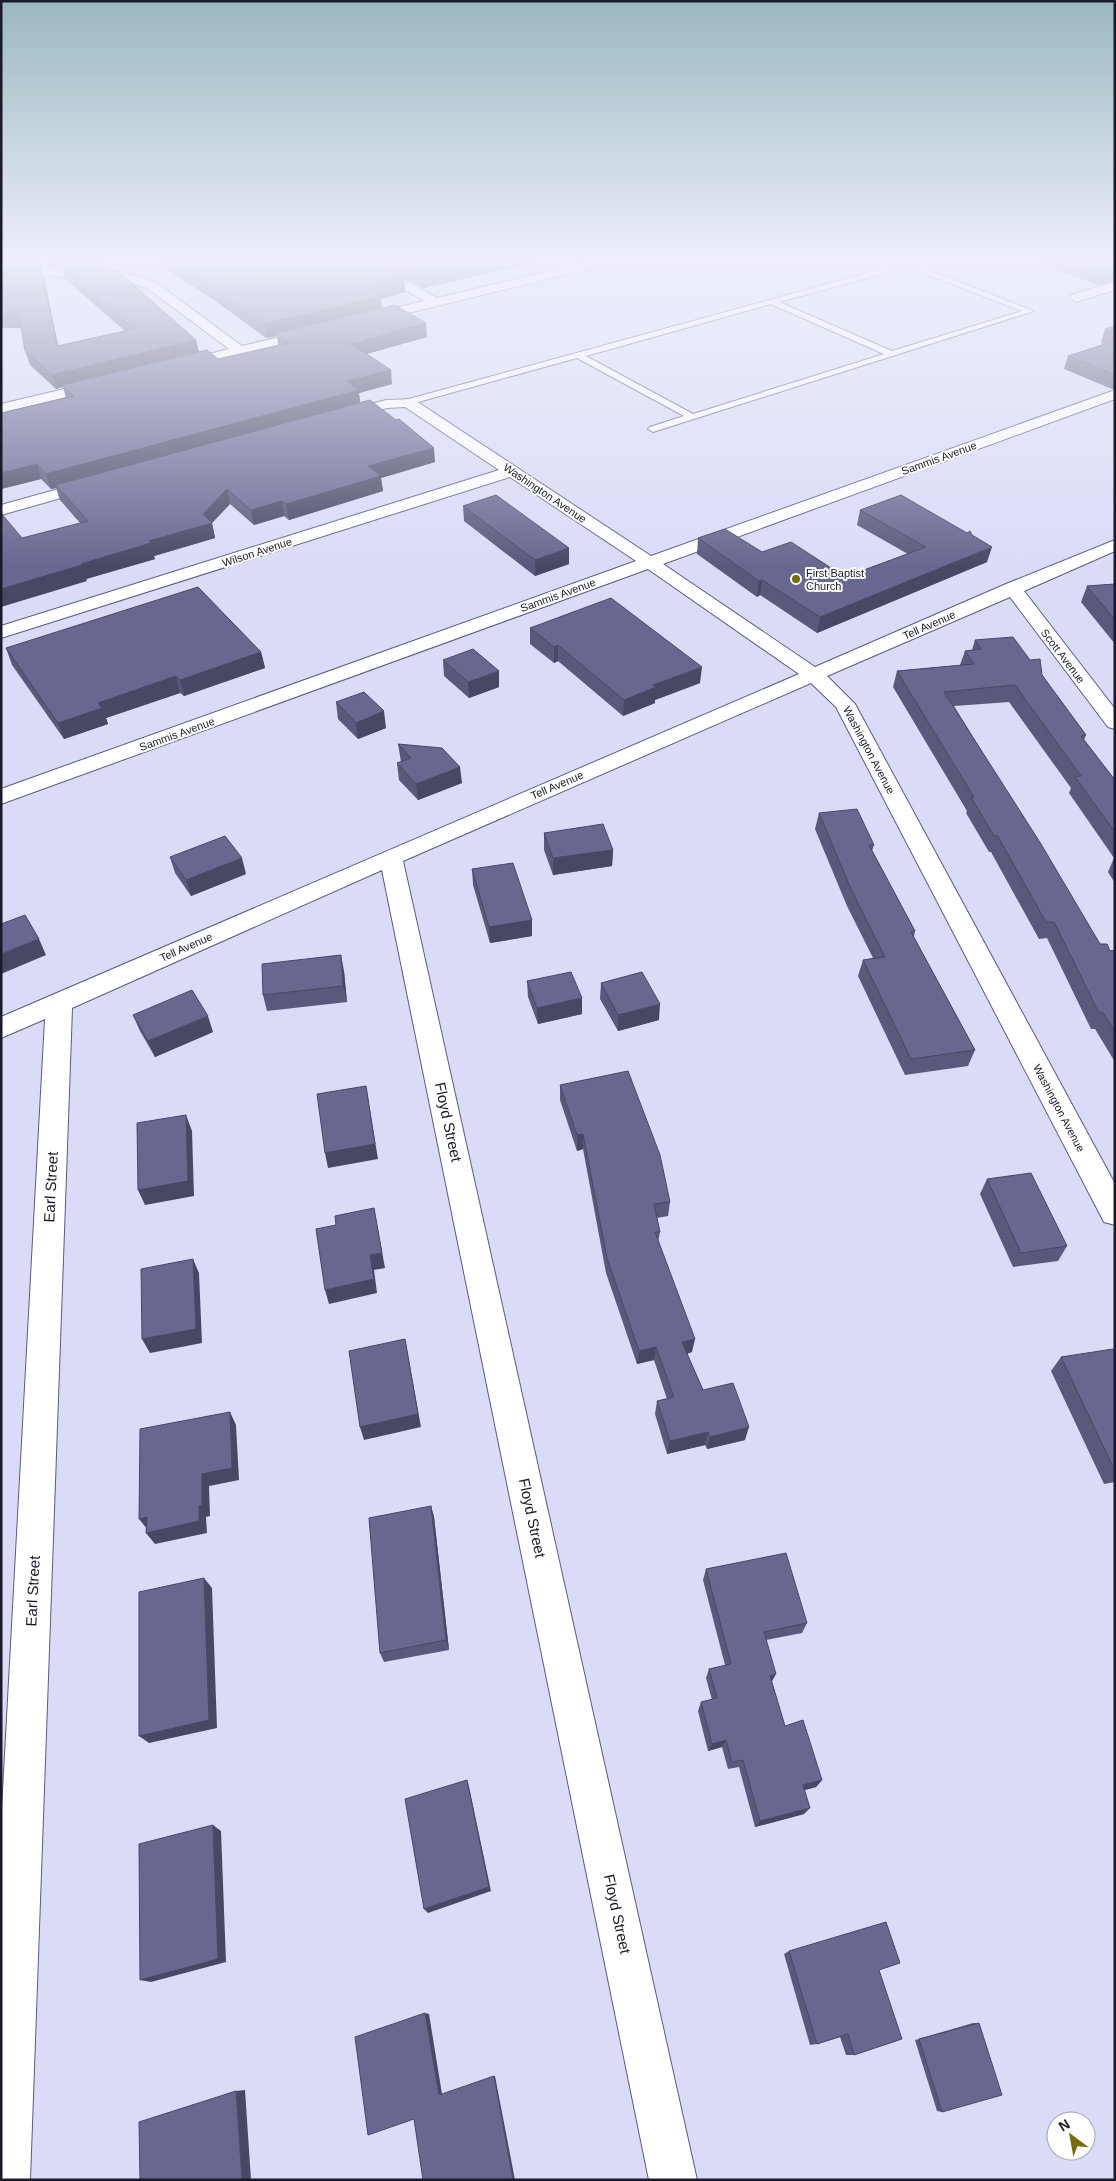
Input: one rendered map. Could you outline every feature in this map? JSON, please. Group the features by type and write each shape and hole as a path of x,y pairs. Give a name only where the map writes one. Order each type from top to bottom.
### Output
{"street":[{"path":"163,369 185,364"},
{"path":"1,409 115,381"},
{"path":"6,393 18,405"},
{"name":"Sammis Avenue","path":"1,798 1115,394"},
{"path":"328,420 386,404 408,402"},
{"name":"Washington Avenue","path":"408,402 649,562 814,675 846,704 1115,1213"},
{"name":"Wilson Avenue","path":"1,632 512,471"},
{"path":"1,510 107,481"},
{"name":"Tell Avenue","path":"1,1028 391,857 1115,545"},
{"name":"Scott Avenue","path":"1012,588 1115,723"},
{"name":"Floyd Street","path":"391,857 673,2180"},
{"name":"Earl Street","path":"6,2180 59,1003"}],"lane":[{"path":"408,402 546,364"},
{"path":"594,364 692,417"},
{"path":"652,429 860,364"}],"building":[{"path":"39,364 98,364 52,375"},
{"path":"150,364 381,364 391,370 347,381 359,390 46,474 37,464 1,473 1,413 74,396 62,385"},
{"path":"1087,364 1115,364 1115,375"},
{"path":"370,400 396,420 399,419 434,448 368,466 381,476 286,504 282,501 251,510 227,489 203,514 212,523 149,541 151,543 1,589 1,513 22,538 88,521 56,485"},
{"path":"496,495 569,548 535,560 463,506"},
{"path":"901,495 967,533 970,531 972,535 992,547 820,617 762,580 759,581 698,538 725,529 762,552 791,542 845,577 926,547 860,510"},
{"path":"1115,584 1115,620 1087,586"},
{"path":"198,587 261,652 180,680 176,676 98,703 102,708 58,723 6,648"},
{"path":"611,598 702,667 653,685 656,687 624,700 558,645 554,647 530,628"},
{"path":"1013,637 1030,660 1040,659 1042,675 1086,735 1081,736 1115,780 1115,832 1075,777 1081,776 1015,685 944,692 1041,844 1100,944 1107,944 1110,951 1115,950 1115,1032 1103,1013 1099,1013 1054,922 1046,922 997,835 994,836 971,797 974,797 897,671 974,664 965,651 981,649 975,640"},
{"path":"473,649 499,671 468,682 443,660"},
{"path":"364,692 384,711 356,723 336,702"},
{"path":"398,744 442,748 460,767 416,784 397,763 411,758"},
{"path":"857,809 874,845 869,845 915,931 911,932 975,1050 911,1059 863,960 885,957 851,889 819,813"},
{"path":"603,824 613,850 553,858 544,833"},
{"path":"225,836 242,858 186,880 170,857"},
{"path":"513,863 532,920 489,927 472,869"},
{"path":"25,915 39,939 1,954 1,924"},
{"path":"341,955 343,986 263,995 262,964"},
{"path":"571,972 582,998 537,1008 527,981"},
{"path":"642,972 660,1004 618,1015 601,983"},
{"path":"192,990 208,1016 148,1041 133,1015"},
{"path":"628,1071 660,1155 670,1202 654,1204 660,1232 655,1232 695,1339 682,1342 703,1390 733,1383 749,1427 710,1437 708,1432 670,1441 657,1401 674,1397 656,1347 639,1351 607,1258 583,1134 577,1135 560,1085"},
{"path":"366,1086 375,1144 325,1153 317,1094"},
{"path":"186,1115 188,1181 138,1190 137,1123"},
{"path":"1031,1173 1067,1246 1021,1253 987,1179"},
{"path":"374,1208 382,1253 370,1255 374,1279 325,1290 316,1229 336,1225 335,1216"},
{"path":"193,1259 196,1329 142,1339 141,1269"},
{"path":"405,1339 418,1414 360,1427 349,1351"},
{"path":"1113,1349 1115,1353 1115,1471 1061,1357"},
{"path":"230,1412 232,1468 202,1474 202,1505 199,1506 199,1521 146,1533 147,1517 139,1519 140,1429"},
{"path":"431,1506 446,1640 380,1653 369,1518"},
{"path":"786,1553 807,1623 764,1632 776,1674 770,1676 785,1726 803,1720 822,1780 803,1785 810,1808 760,1821 743,1760 732,1762 726,1740 712,1744 701,1702 717,1698 709,1669 731,1664 706,1569"},
{"path":"204,1578 209,1720 139,1736 139,1592"},
{"path":"467,1780 489,1887 424,1909 405,1799"},
{"path":"213,1825 218,1959 140,1980 139,1844"},
{"path":"886,1922 900,1963 879,1970 902,2039 854,2055 848,2034 817,2044 789,1951"},
{"path":"425,2013 439,2095 494,2076 513,2180 423,2180 414,2119 368,2135 355,2037"},
{"path":"979,2023 1002,2095 942,2112 919,2039"},
{"path":"236,2091 242,2180 140,2180 139,2122"}],"place":[{"name":"First Baptist Church","path":"796,579"}]}
